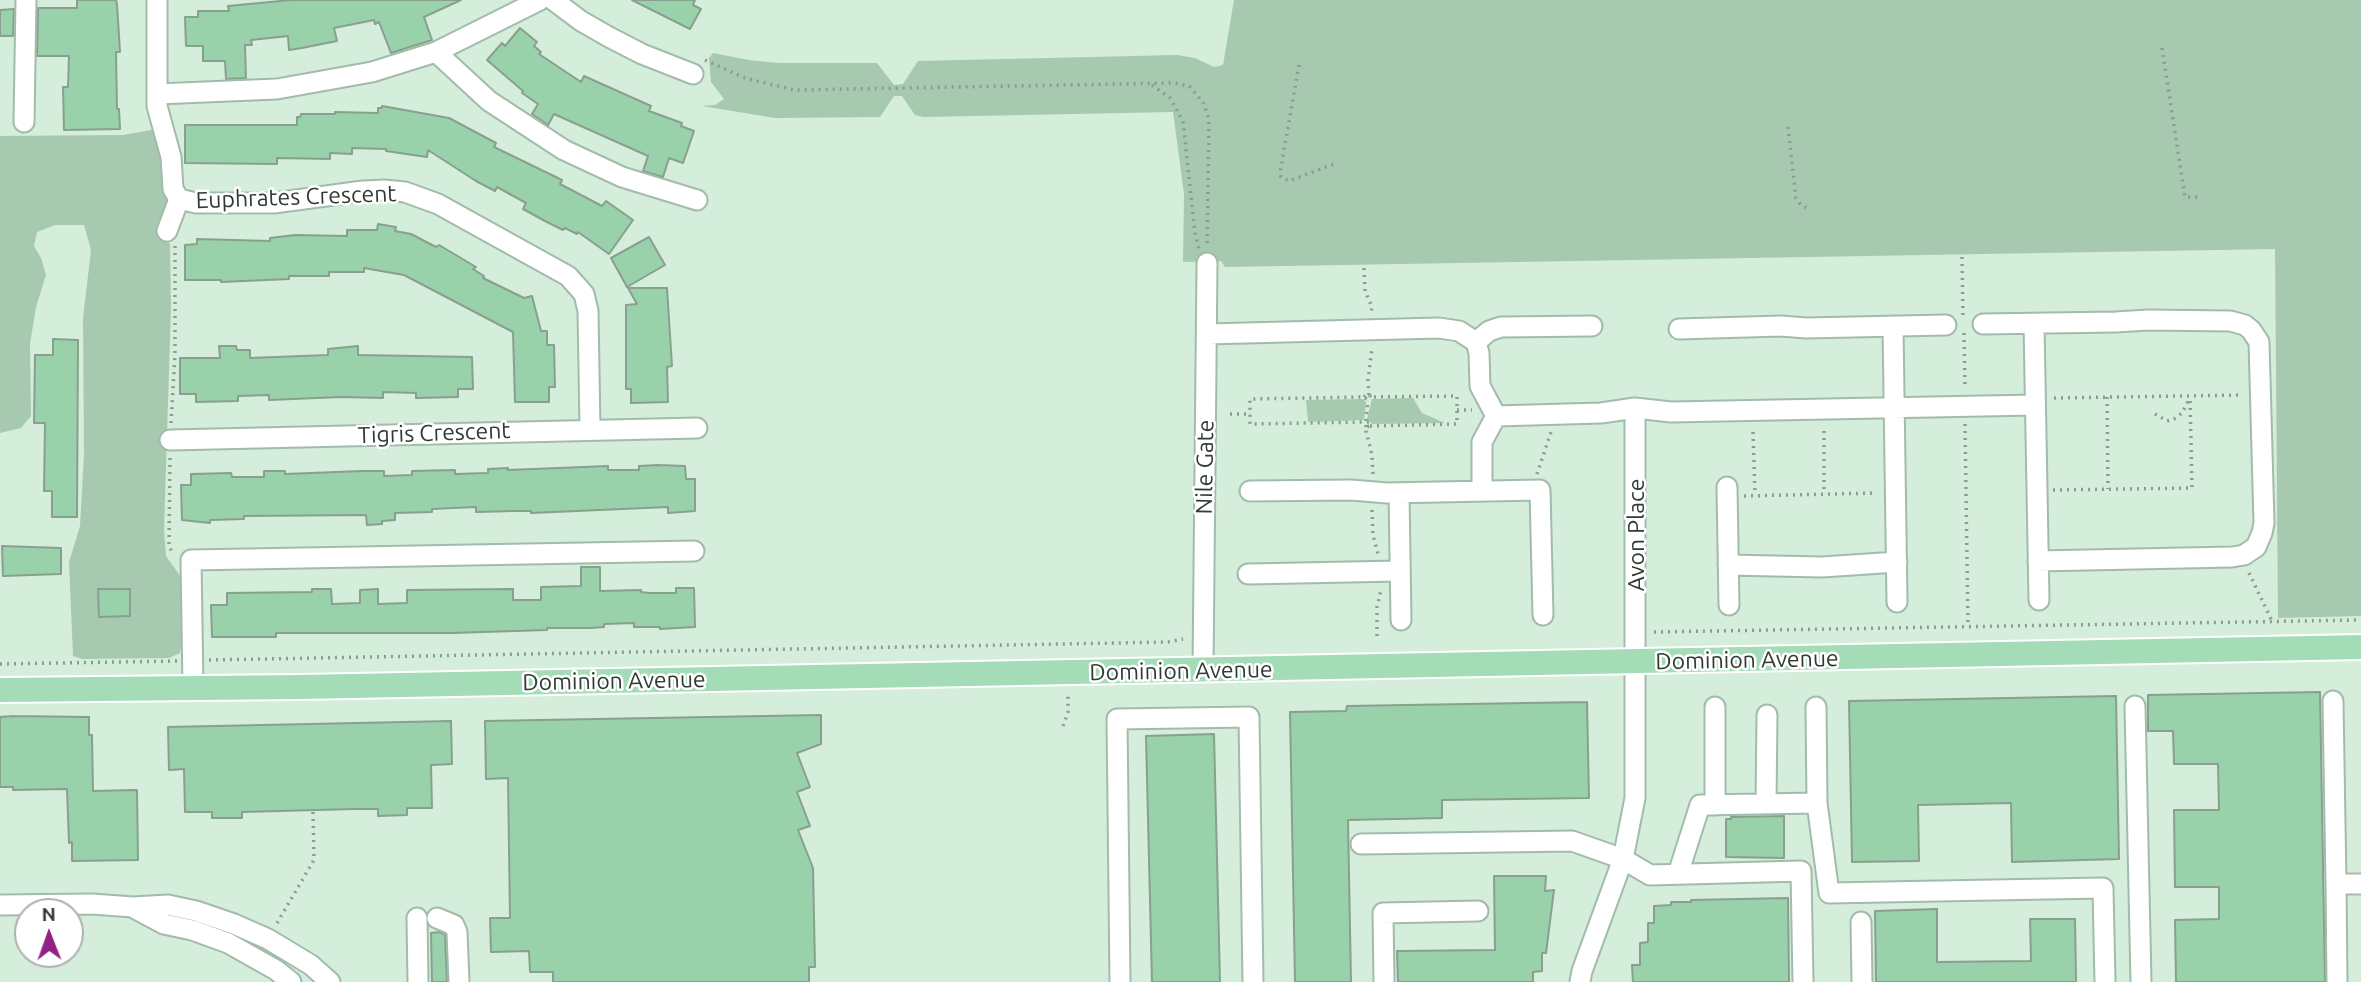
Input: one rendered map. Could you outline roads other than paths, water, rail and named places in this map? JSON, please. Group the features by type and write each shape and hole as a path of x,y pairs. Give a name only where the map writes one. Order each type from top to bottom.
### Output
{"main road":[{"name":"Dominion Avenue","path":"0,690 313,687 2361,647"}],"street":[{"path":"24,122 26,0"},
{"path":"157,0 159,119 171,157 173,188 179,199 167,232"},
{"path":"157,93 247,91 305,85 372,72 436,52 540,0"},
{"path":"553,0 609,37 642,54 693,74"},
{"path":"436,52 489,101 564,150 622,177 697,200"},
{"name":"Euphrates Crescent","path":"179,199 196,203 274,203 363,191 395,190 439,204 556,269 575,281 586,301 590,429"},
{"name":"Nile Gate","path":"1203,670 1208,263"},
{"path":"1983,324 2148,320 2238,322 2251,330 2259,342 2264,523 2258,543 2246,554 2232,557 2038,561"},
{"path":"2034,324 2042,401 2037,491 2039,600"},
{"path":"1679,330 1946,325"},
{"path":"1476,342 1489,331 1500,327 1592,326"},
{"path":"1893,326 1898,602"},
{"path":"1207,334 1439,328 1459,331 1476,342 1480,386 1496,416"},
{"path":"1496,416 1601,413 1635,408 1671,412 1894,408 2042,401"},
{"name":"Avon Place","path":"1580,982 1623,859 1635,798 1635,408"},
{"path":"1482,491 1482,442 1496,416"},
{"name":"Tigris Crescent","path":"170,440 697,428"},
{"path":"1250,491 1351,490 1399,493 1540,490 1543,615"},
{"path":"1728,492 1728,605"},
{"path":"1399,493 1401,620"},
{"path":"193,687 191,560 694,551"},
{"path":"1728,565 1816,567 1897,562"},
{"path":"1248,574 1400,571"},
{"path":"2333,701 2337,982"},
{"path":"1715,805 1716,706"},
{"path":"2135,706 2141,982"},
{"path":"1816,707 1817,803 1829,893 2103,888 2105,982"},
{"path":"1766,804 1767,715"},
{"path":"1120,982 1117,719 1249,717 1253,982"},
{"path":"1678,874 1700,806 1817,803"},
{"path":"1361,844 1572,841 1623,859 1650,875 1801,871 1803,982"},
{"path":"2336,884 2361,884"},
{"path":"0,905 168,905 196,911 234,924 278,944 311,965 327,980"},
{"path":"133,907 163,924 192,930 228,943 291,982"},
{"path":"1384,982 1383,913 1478,911"},
{"path":"418,982 427,918 454,925 457,932 458,982"},
{"path":"1861,922 1862,982"},
{"path":"228,943 253,946 301,975 327,980"}]}
